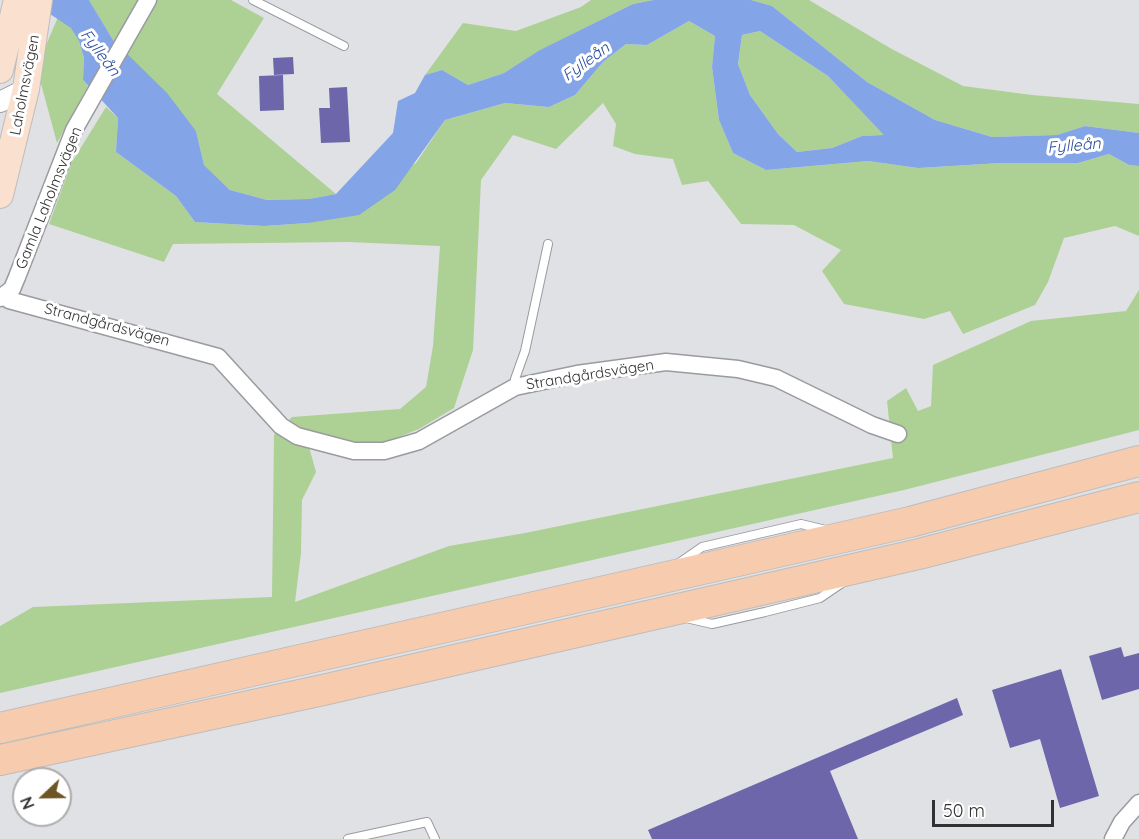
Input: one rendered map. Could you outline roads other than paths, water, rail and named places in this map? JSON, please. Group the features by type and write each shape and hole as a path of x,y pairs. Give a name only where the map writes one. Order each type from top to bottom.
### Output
{"highway":[{"path":"4,725 850,536 1139,461"},
{"path":"0,760 323,690 871,565 1139,497"}],"main road":[{"name":"Laholmsvägen","path":"0,70 17,0"},
{"name":"Laholmsvägen","path":"0,195 26,88 39,0"},
{"name":"Laholmsvägen","path":"0,122 8,169"}],"street":[{"name":"Gamla Laholmsvägen","path":"3,297 17,278 58,167 87,107 148,0"},
{"path":"0,102 26,88"},
{"name":"Strandgårdsvägen","path":"3,297 218,357 281,426 297,436 354,451 384,451 419,441 515,387 577,374 666,362 708,364 776,378 872,425 898,434"},
{"path":"1113,839 1122,822 1139,803"}],"lane":[{"path":"253,0 344,46"},
{"path":"515,387 548,244"},
{"path":"348,839 427,822 435,839"}],"water":[{"name":"Fylleån","path":"29,0 89,0 113,40 167,93 196,131 204,165 230,190 267,200 309,199 336,194 393,133 398,101 415,93 425,75 442,70 468,85 504,73 540,50 633,4 653,0 751,0 772,6 867,82 935,120 992,137 1057,135 1085,126 1139,133 1139,166 1129,165 1109,154 1078,163 1001,163 918,168 868,161 766,170 733,153 719,120 712,67 715,36 689,21 647,45 626,44 603,62 575,95 549,107 505,103 445,120 395,190 359,215 308,223 264,226 195,222 176,196 116,152 118,118 83,80 84,58 79,41 71,28","holes":["760,31 828,76 884,135 862,136 832,148 797,152 778,134 750,95 738,64 742,35"]}]}
